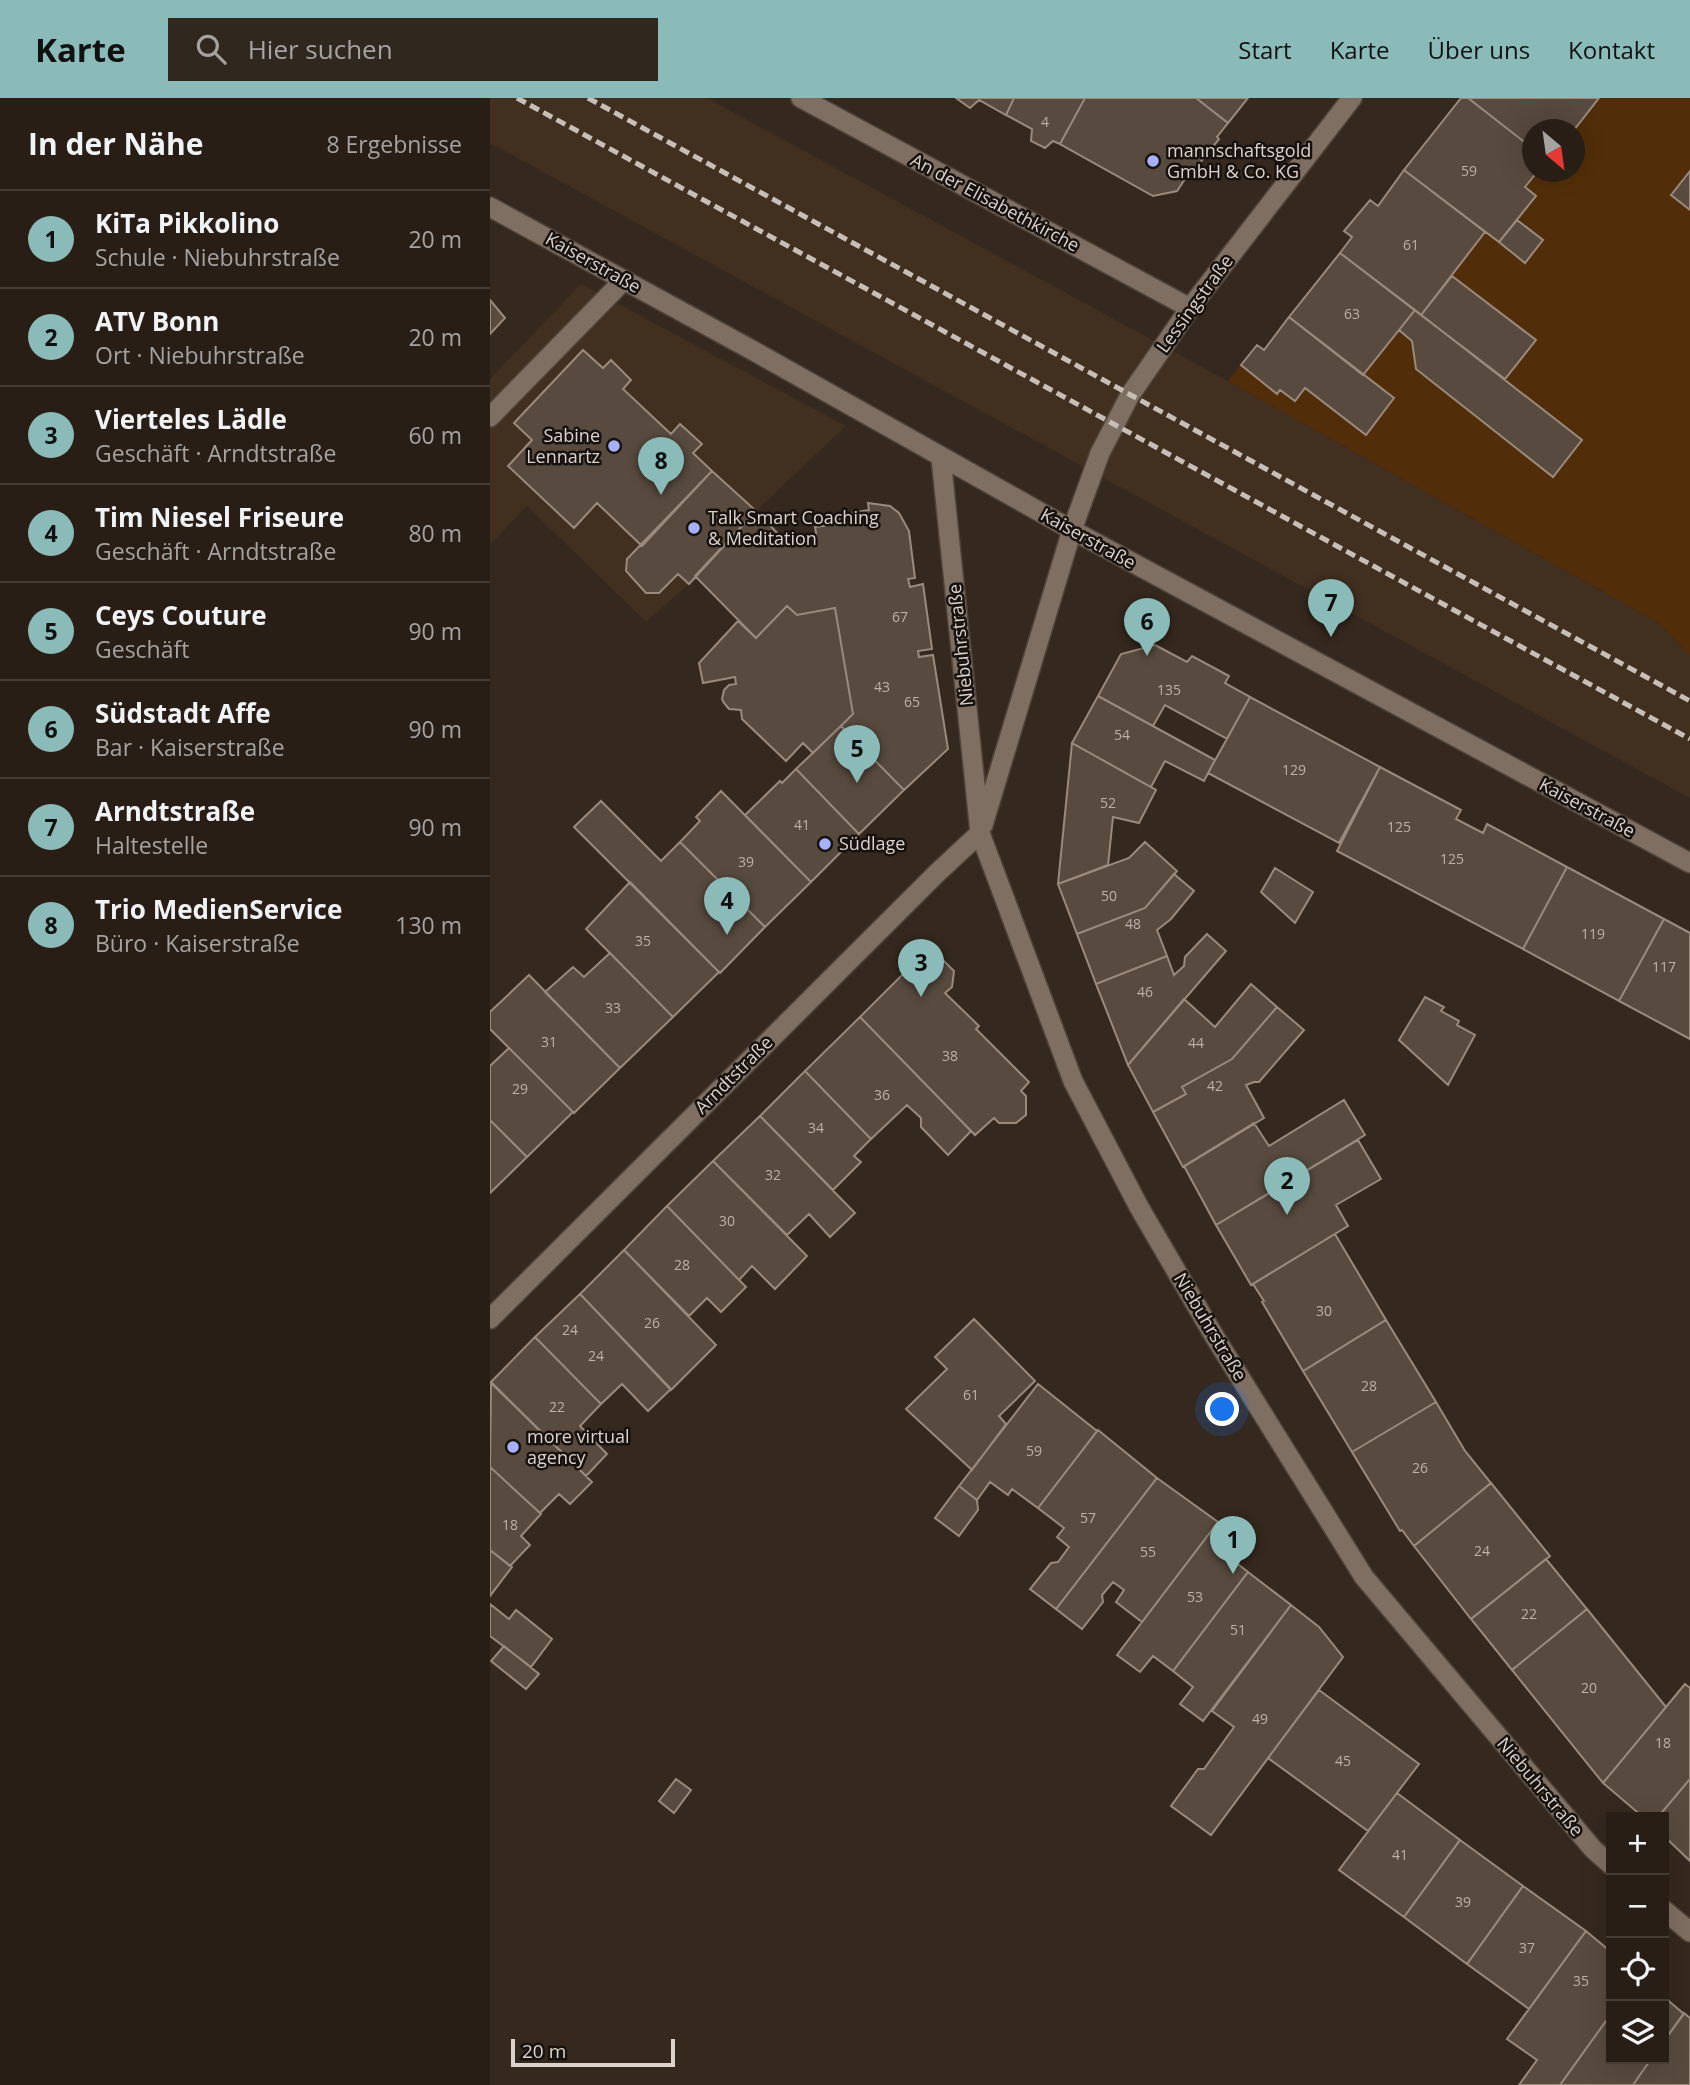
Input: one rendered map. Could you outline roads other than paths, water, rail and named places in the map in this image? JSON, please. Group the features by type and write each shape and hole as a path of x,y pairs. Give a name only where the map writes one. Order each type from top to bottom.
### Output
{"street":[{"name":"An der Elisabethkirche","path":"801,98 1190,308"},
{"name":"Lessingstraße","path":"1072,530 1100,453 1130,395 1190,308 1352,98"},
{"name":"Kaiserstraße","path":"490,207 752,350 1072,530 1690,863"},
{"path":"490,417 624,280"},
{"name":"Niebuhrstraße","path":"941,458 981,833 1073,1081 1139,1207 1213,1334 1364,1577 1592,1849 1606,1861"},
{"path":"981,833 1072,530"},
{"name":"Arndtstraße","path":"490,1319 936,874 981,833"},
{"path":"1669,1914 1690,1932"}],"railway":[{"path":"517,98 1690,739"},
{"path":"588,98 1690,701"}],"place":[{"name":"mannschaftsgold GmbH & Co. KG","path":"1153,161"},
{"name":"Sabine Lennartz","path":"614,446"},
{"name":"Trio MedienService","path":"661,495"},
{"name":"Talk Smart Coaching & Meditation","path":"694,528"},
{"name":"Arndtstraße","path":"1331,637"},
{"name":"Südstadt Affe","path":"1147,656"},
{"name":"Ceys Couture","path":"857,783"},
{"name":"Südlage","path":"825,844"},
{"name":"Tim Niesel Friseure","path":"727,935"},
{"name":"Vierteles Lädle","path":"921,997"},
{"name":"ATV Bonn","path":"1287,1215"},
{"name":"more virtual agency","path":"513,1447"},
{"name":"KiTa Pikkolino","path":"1233,1574"}]}
